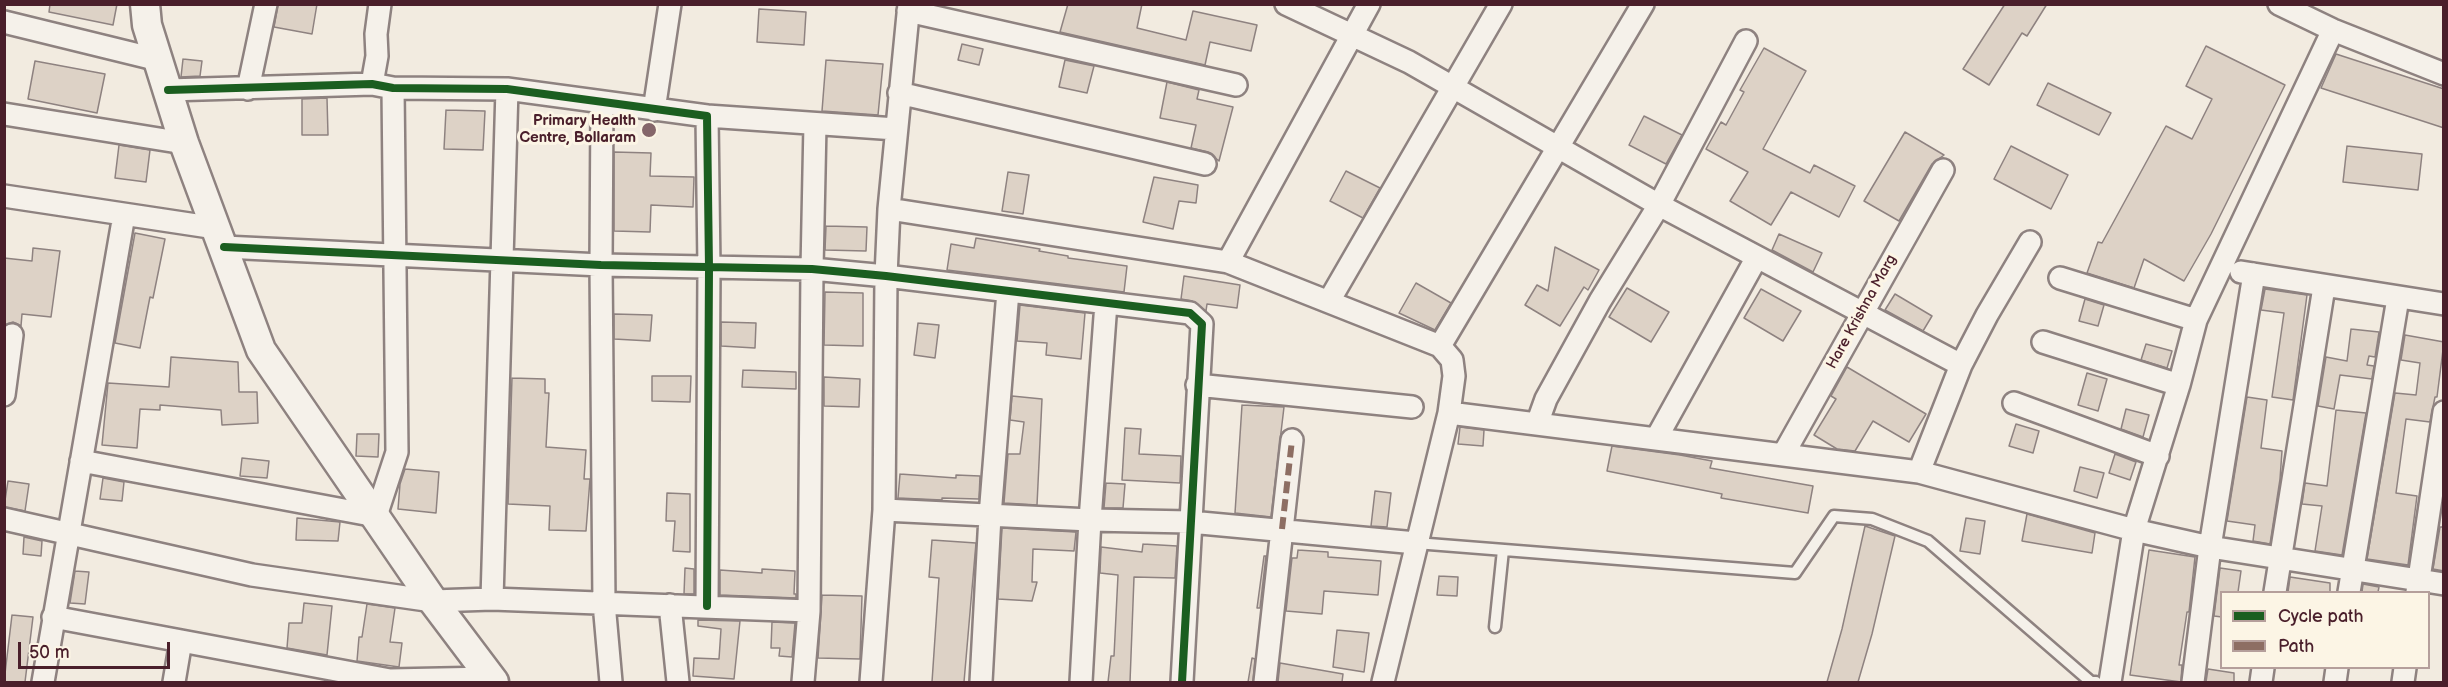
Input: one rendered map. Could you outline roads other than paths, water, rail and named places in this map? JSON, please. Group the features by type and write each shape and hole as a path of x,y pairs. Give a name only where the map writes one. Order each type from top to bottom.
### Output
{"street":[{"path":"145,4 147,25 184,143 261,350 433,601 493,680"},
{"path":"248,89 266,4"},
{"path":"654,110 670,4"},
{"path":"1286,4 1409,62 1659,205 1961,365"},
{"path":"1228,262 1369,4"},
{"path":"1329,301 1501,4"},
{"path":"1440,346 1642,4"},
{"path":"2279,4 2333,30 2444,74"},
{"path":"375,516 397,452 395,256 382,86 377,56 376,34 379,5"},
{"path":"871,682 884,510 886,276 889,209 909,8 1236,85"},
{"path":"4,22 159,60"},
{"path":"2110,682 2134,530 2179,385 2196,320 2333,30"},
{"path":"1537,424 1546,399 1600,301 1659,205 1746,41"},
{"path":"168,90 382,86 507,89 707,116 896,129"},
{"path":"492,599 507,89"},
{"path":"899,93 1205,164"},
{"path":"602,102 604,603 611,682"},
{"path":"4,114 184,143"},
{"path":"706,606 709,268 707,116"},
{"path":"803,682 809,611 815,124"},
{"name":"Hare Krishna Marg","path":"1783,455 1942,170"},
{"path":"4,196 124,215 220,238 395,256 502,258 601,265 812,269 1190,313 1202,324 1182,682"},
{"path":"889,209 1228,262 1440,346 1452,360 1454,376 1449,413 1383,682"},
{"path":"43,682 124,215"},
{"path":"1918,472 1961,365 2030,242"},
{"path":"1656,439 1758,257"},
{"path":"2222,269 2324,287 2444,304"},
{"path":"2193,682 2210,547 2254,274"},
{"path":"2060,278 2196,320"},
{"path":"2275,591 2324,287"},
{"path":"981,682 990,516 1008,291"},
{"path":"2349,591 2398,298"},
{"path":"1081,682 1106,303"},
{"path":"4,395 12,335"},
{"path":"2043,342 2179,385"},
{"path":"1197,385 1412,407"},
{"path":"2014,403 2158,456"},
{"path":"2418,586 2444,412"},
{"path":"1449,413 1918,472 2134,530 2210,547 2352,569 2418,586 2444,584"},
{"path":"1265,682 1292,440"},
{"path":"81,460 375,516"},
{"path":"884,510 1090,520 1190,522 1416,543"},
{"path":"4,519 252,575 433,601 492,599 809,611"},
{"path":"670,605 678,682"},
{"path":"53,617 390,680 493,680"},
{"path":"174,682 181,641"}],"lane":[{"path":"1416,543 1795,573 1834,516 1872,519 1928,541 2091,682 2096,682"},
{"path":"1495,627 1503,550"}],"place":[{"name":"Primary Health Centre, Bollaram","path":"649,130"}]}
